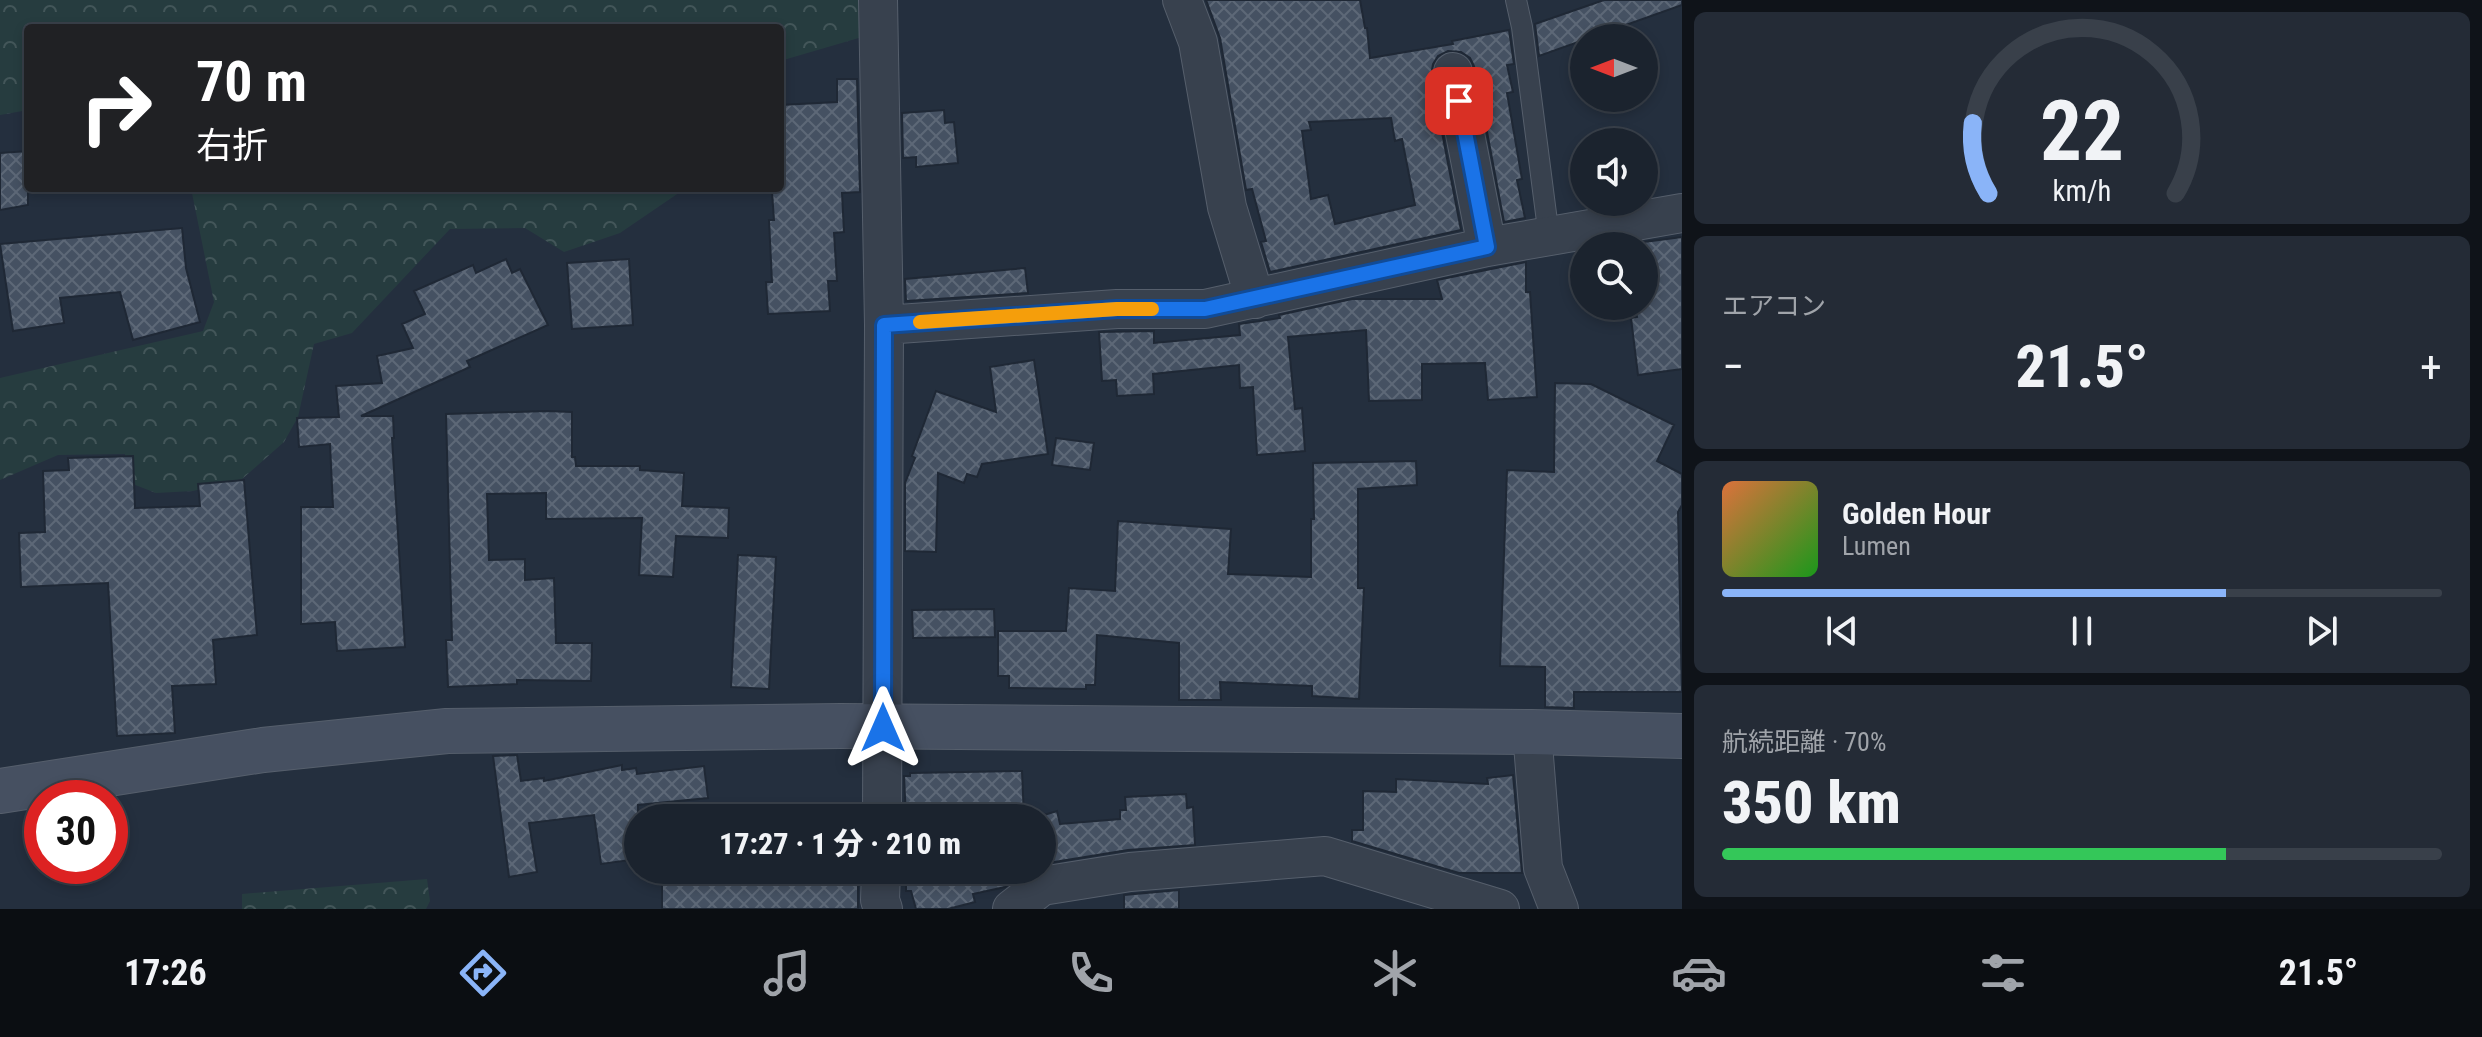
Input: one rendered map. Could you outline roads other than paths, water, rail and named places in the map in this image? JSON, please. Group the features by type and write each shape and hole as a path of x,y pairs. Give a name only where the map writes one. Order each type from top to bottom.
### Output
{"street":[{"path":"878,0 884,325 882,804"},
{"path":"1182,0 1198,42 1227,207 1255,299"},
{"path":"1453,72 1487,247"},
{"path":"884,325 1117,309 1205,309 1487,247 1682,213"},
{"path":"0,791 263,750 447,731 841,726 1682,736"},
{"path":"1532,732 1543,868 1559,909"},
{"path":"1012,909 1042,886 1130,872 1325,856 1500,909"},
{"path":"881,884 883,909"}],"lane":[{"path":"1516,0 1549,237"}]}
